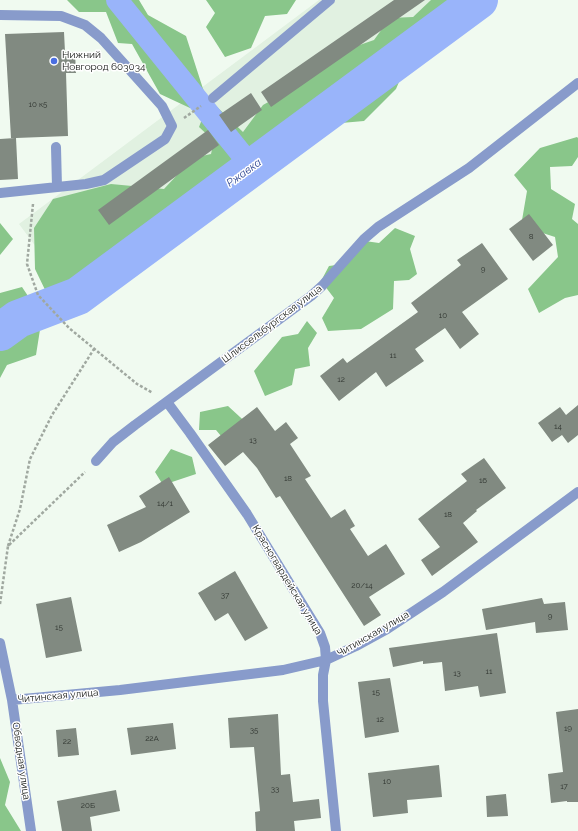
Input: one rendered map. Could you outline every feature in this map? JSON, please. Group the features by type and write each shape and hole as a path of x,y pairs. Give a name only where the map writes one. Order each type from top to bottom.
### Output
{"street":[{"path":"213,98 330,0"},
{"path":"0,15 61,16 84,25 101,38 162,106 172,126 165,139 104,180 86,184 0,193"},
{"name":"Шлиссельбургская улица","path":"96,461 113,442 134,425 311,296 322,286 364,239 378,227 469,168 578,83"},
{"path":"56,147 57,187"},
{"name":"Красногвардейская улица","path":"167,402 255,527 320,633 326,647 326,660 323,676 323,701 336,831"},
{"name":"Читинская улица","path":"12,700 120,690 275,671 326,660 387,629 437,596 578,492"},
{"name":"Обводная улица","path":"0,643 12,700 31,831"}],"path":[{"path":"172,126 213,98"},
{"path":"35,189 27,264 38,295 69,328 94,349 137,384 167,402"},
{"path":"0,604 8,546 20,509 30,459 52,415 94,349"},
{"path":"8,546 96,461"}],"shaded area":[{"path":"319,0 435,0 62,282 19,224"}],"green space":[{"path":"67,0 139,0 148,15 186,36 205,95 190,108 160,94 132,44 118,43 106,12 79,12"},
{"path":"206,0 296,0 287,14 265,16 251,48 225,57 206,27 215,13"},
{"path":"431,0 488,0 446,33 421,30 396,89 364,121 284,128 276,146 240,173 221,175 199,201 180,210 160,244 134,249 90,295 49,298 35,269 34,228 53,199 111,184 164,189 193,158 211,154 214,141 199,127 204,114 217,107 243,132 263,105 302,83 328,56 374,40 390,18 413,17"},
{"path":"577,137 578,157 572,166 550,167 551,189 575,204 572,219 578,224 578,295 565,298 539,313 528,289 558,257 555,237 521,226 527,191 514,175 540,148"},
{"path":"0,223 13,239 0,255"},
{"path":"395,228 415,236 410,249 417,274 409,280 394,281 393,309 361,329 328,331 322,318 334,298 321,281 329,266 344,264 365,241 379,243"},
{"path":"22,287 42,317 36,355 7,365 0,378 0,293"},
{"path":"307,321 317,333 308,348 310,366 295,369 292,385 265,396 254,371 282,337 298,334"},
{"path":"228,406 252,428 231,448 216,430 199,430 200,412"},
{"path":"171,449 192,457 196,474 163,485 155,472"},
{"path":"0,758 10,782 5,805 21,831 0,831"}],"building":[{"path":"394,0 425,0 271,107 261,92"},
{"path":"64,32 65,52 75,52 76,73 66,73 68,136 16,138 18,179 0,180 0,139 15,138 11,138 5,34"},
{"path":"251,93 262,110 231,132 219,115"},
{"path":"208,130 219,145 109,225 98,210"},
{"path":"529,214 553,245 533,261 509,229"},
{"path":"482,243 508,279 462,312 479,334 460,349 445,328 415,349 424,361 386,387 376,372 339,401 320,376 343,358 347,363 418,312 411,303 461,265 457,260"},
{"path":"578,405 578,435 568,443 562,435 552,442 538,423 560,407 566,415"},
{"path":"257,407 275,431 286,422 298,438 290,444 311,476 305,479 331,518 345,509 355,526 350,529 368,556 386,544 405,574 369,597 381,615 364,626 280,496 276,498 257,468 243,452 225,466 208,445"},
{"path":"484,458 506,488 476,510 477,511 463,523 478,542 432,576 421,560 440,547 418,519 467,481 461,474"},
{"path":"169,477 190,512 141,542 119,552 107,525 146,507 139,496"},
{"path":"235,571 268,628 245,641 228,613 215,621 198,593"},
{"path":"71,597 82,651 46,658 36,604"},
{"path":"542,598 544,604 565,602 568,630 536,633 535,622 486,630 482,609"},
{"path":"497,633 506,693 480,697 478,686 445,691 442,662 423,664 423,661 393,667 389,648"},
{"path":"390,678 399,732 365,738 358,682"},
{"path":"578,709 578,802 567,801 551,803 548,774 563,772 556,712"},
{"path":"278,714 281,775 290,774 293,802 319,799 321,818 294,821 295,831 256,831 255,812 260,811 254,747 230,748 228,718"},
{"path":"173,723 176,749 131,755 127,728"},
{"path":"76,728 79,755 58,757 56,730"},
{"path":"439,765 442,797 407,800 408,813 373,817 368,773"},
{"path":"116,790 120,811 90,817 92,831 62,831 57,801"},
{"path":"506,794 508,816 487,817 486,796"}],"waterway":[{"path":"117,0 252,167"},
{"name":"Ржавка","path":"0,332 18,319 78,296 479,0"}],"place":[{"name":"Нижний Новгород 603034","path":"54,61"}]}
